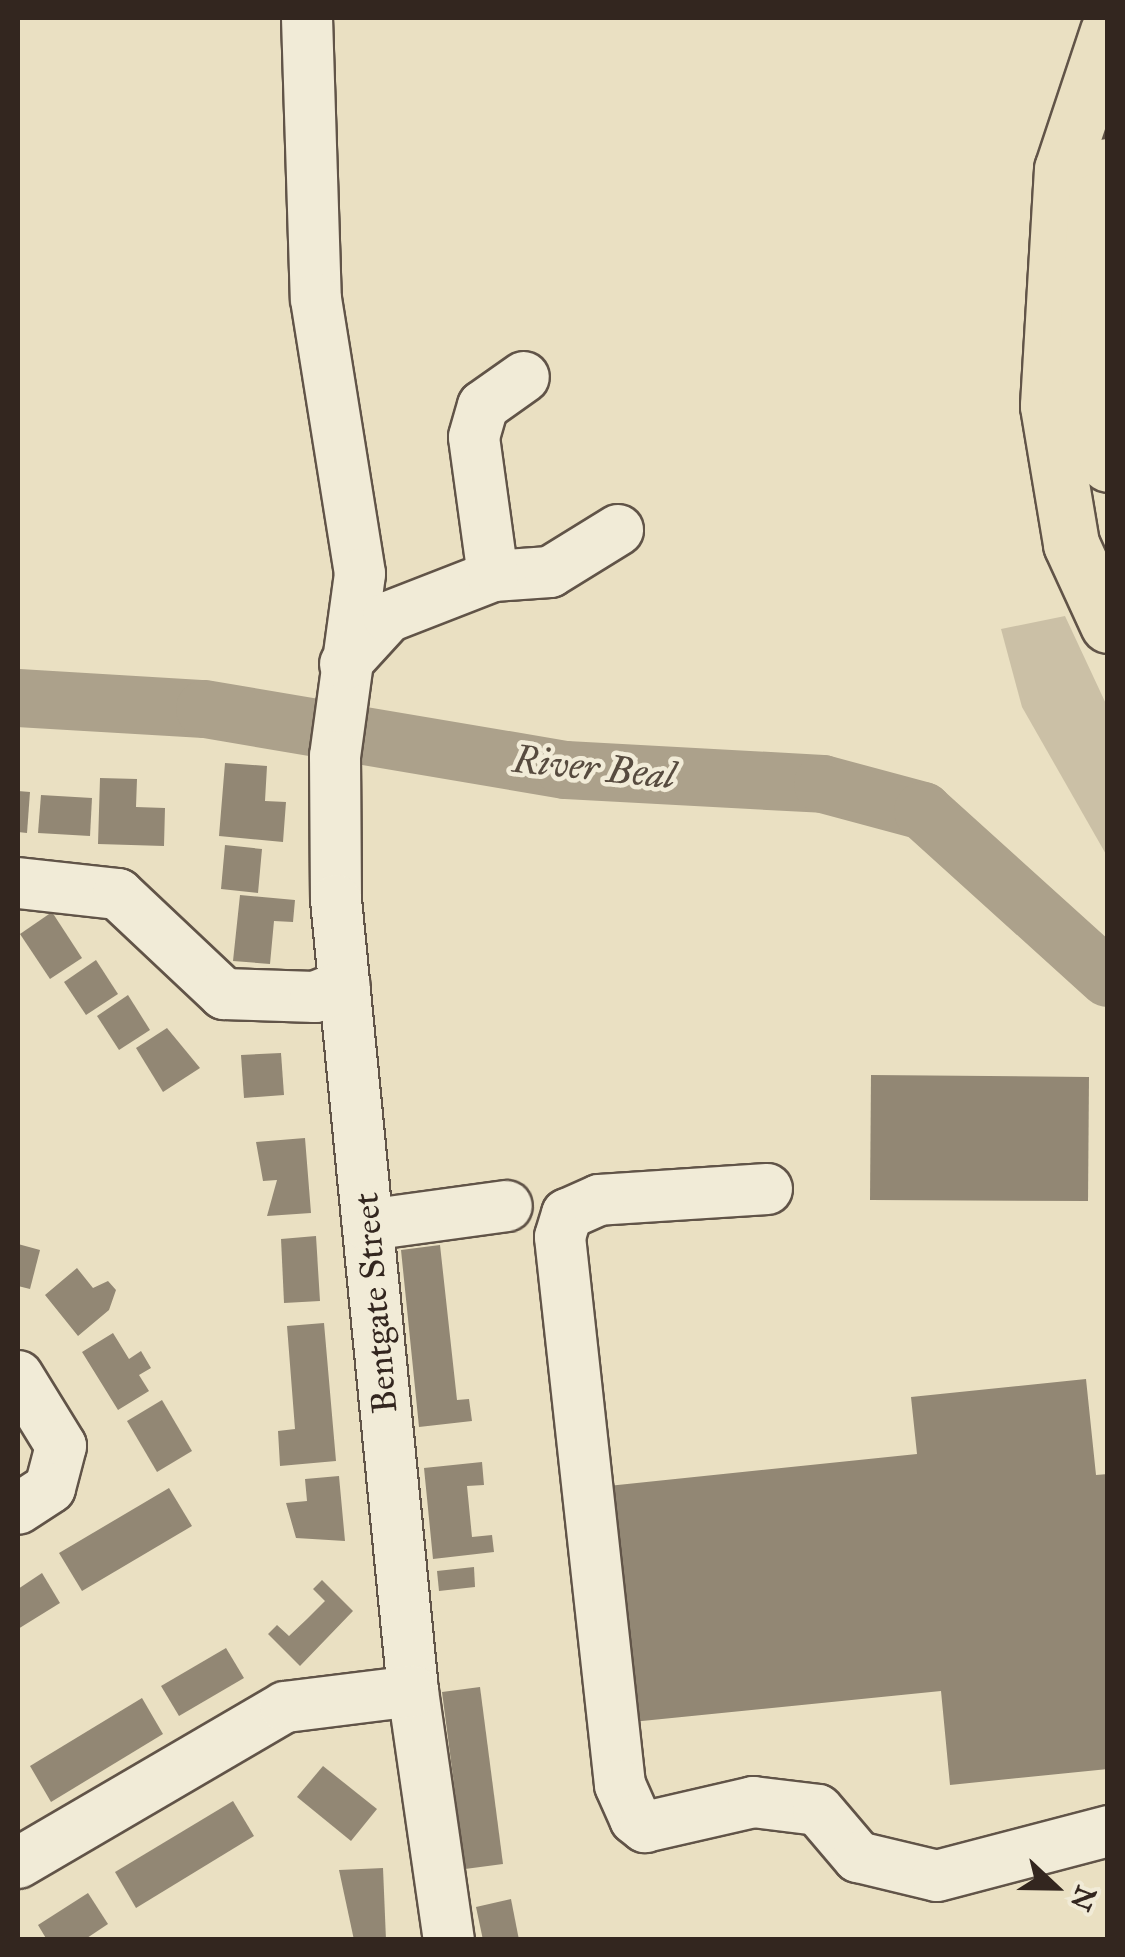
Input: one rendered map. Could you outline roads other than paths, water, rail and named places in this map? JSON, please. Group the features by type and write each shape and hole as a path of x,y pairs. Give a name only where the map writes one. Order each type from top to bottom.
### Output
{"highway":[{"path":"1108,31 1062,169 1048,406 1072,544 1108,625"},
{"path":"1108,166 1096,200 1086,357 1108,464"}],"street":[{"name":"Bentgate Street","path":"307,18 316,298 360,574 335,756 345,984 413,1691 449,1940"},
{"path":"494,576 474,436 482,406 524,377"},
{"path":"345,664 388,617 494,576 550,572 618,530"},
{"path":"18,883 118,894 224,994 315,998 345,984"},
{"path":"768,1189 599,1200 567,1214 560,1237 620,1784 635,1819 645,1826 753,1802 818,1810 858,1856 937,1876 1108,1831"},
{"path":"368,1225 507,1206"},
{"path":"18,1376 61,1446 34,1499"},
{"path":"18,1863 285,1707 413,1691"}],"waterway":[{"name":"River Beal","path":"18,698 205,709 566,770 823,784 923,811 1108,978"}]}
